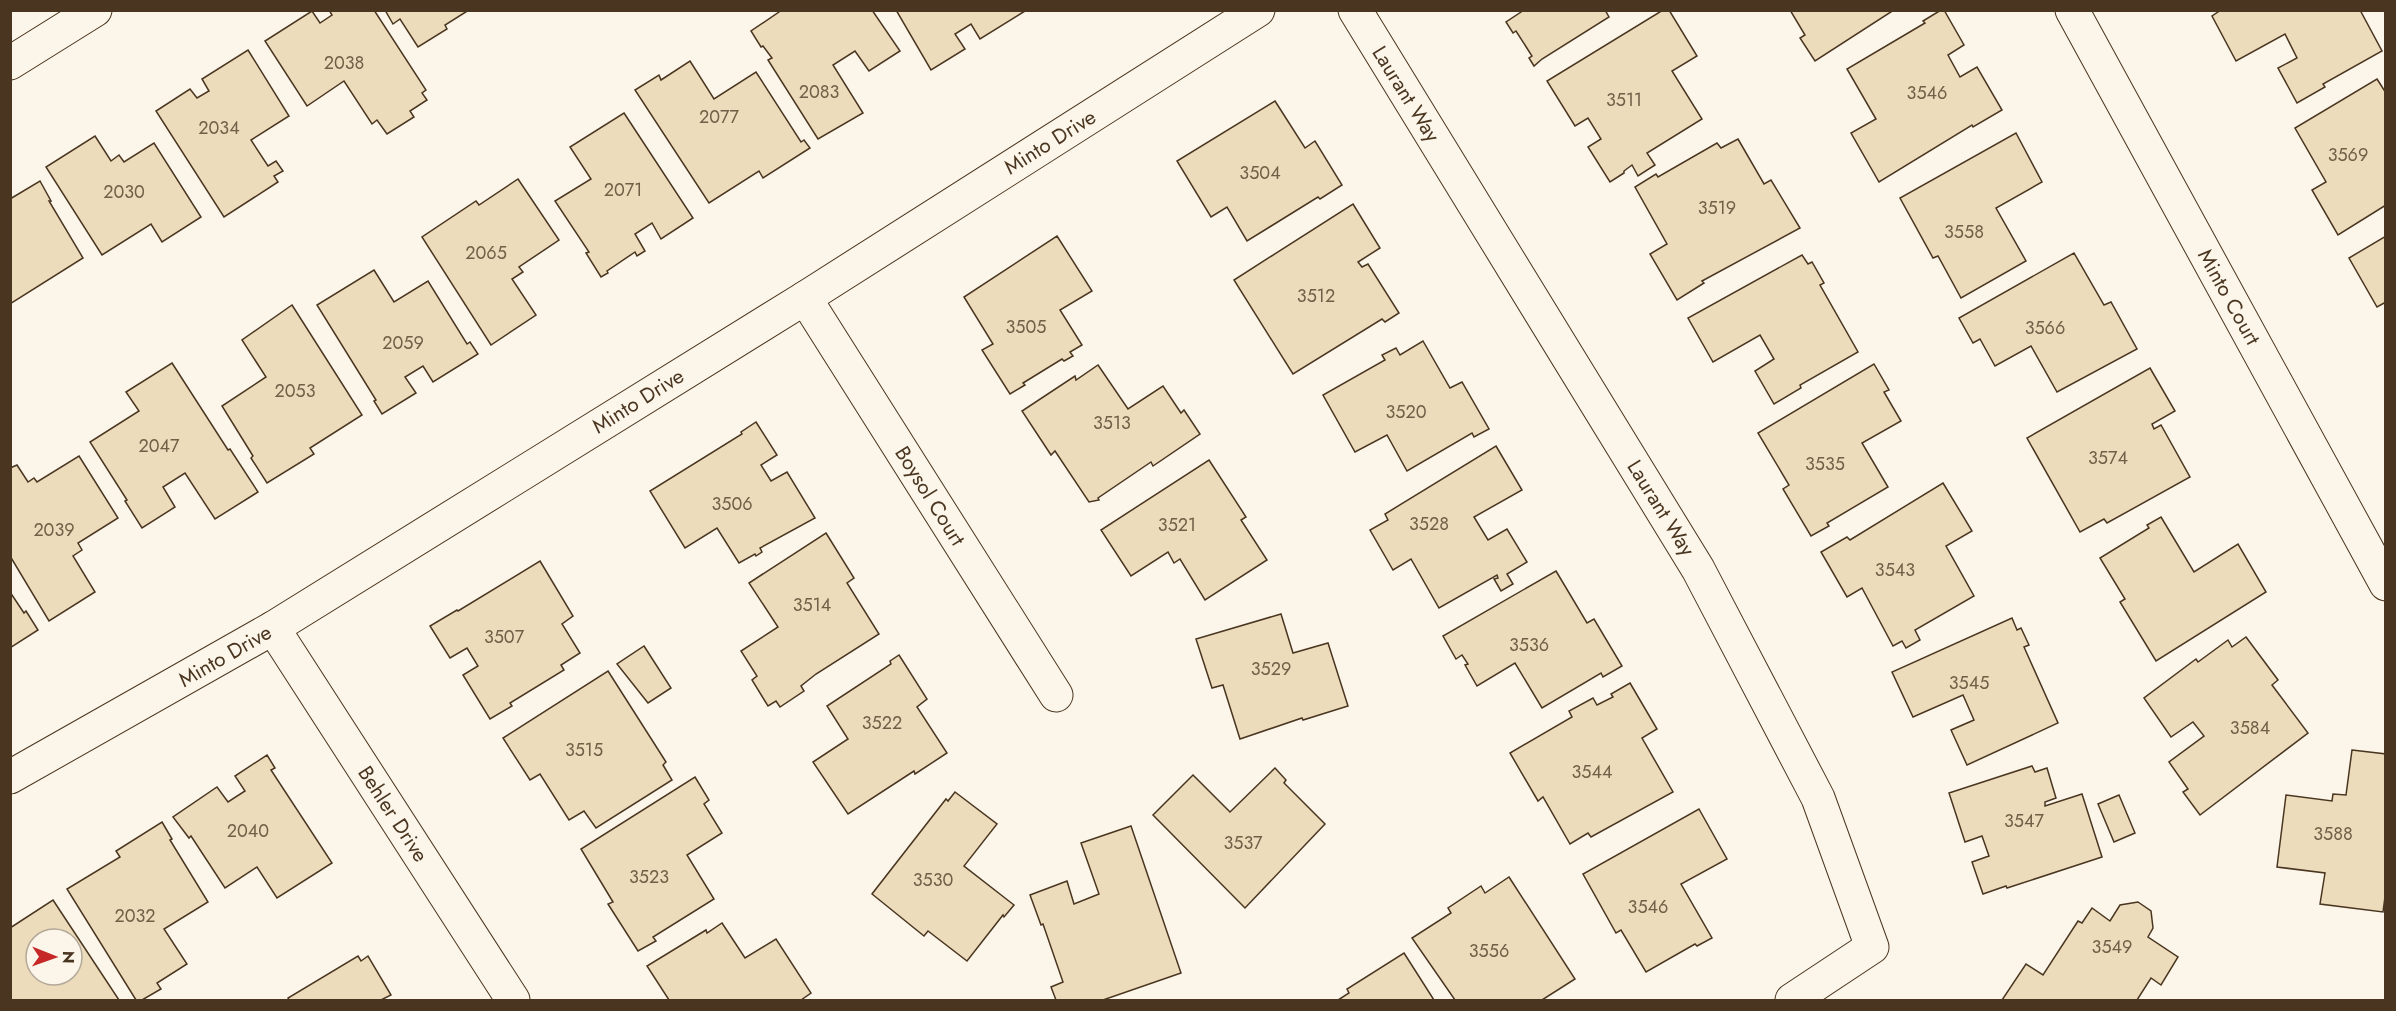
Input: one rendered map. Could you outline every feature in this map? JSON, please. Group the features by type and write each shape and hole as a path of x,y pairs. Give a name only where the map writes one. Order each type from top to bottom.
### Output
{"street":[{"path":"10,63 95,10"},
{"name":"Minto Drive","path":"10,777 273,628 805,298 1258,10"},
{"name":"Laurant Way","path":"1355,10 1698,569 1818,798 1872,947 1792,1000"},
{"name":"Minto Court","path":"2072,10 2385,584"},
{"name":"Boysol Court","path":"805,298 1056,695"},
{"name":"Behler Drive","path":"273,628 513,1000"}],"building":[{"path":"329,10 374,10 426,90 422,93 427,100 410,111 414,117 387,134 377,120 372,124 344,81 307,106 265,41 312,11 320,23 332,15"},
{"path":"385,10 469,10 445,25 447,29 418,47 400,19 393,24"},
{"path":"782,10 872,10 900,51 869,71 855,51 833,65 863,113 818,139 768,60 772,58 763,46 761,47 751,31"},
{"path":"896,10 1025,11 980,39 971,24 955,34 965,49 931,70"},
{"path":"1520,10 1605,10 1609,17 1534,66 1529,58 1532,56 1516,31 1513,33 1506,22 1521,12"},
{"path":"1663,10 1669,10 1697,56 1672,71 1702,119 1647,153 1655,165 1638,176 1632,165 1610,182 1588,147 1601,139 1588,118 1575,126 1547,81"},
{"path":"1790,10 1894,10 1815,61 1800,38 1805,35"},
{"path":"1944,10 1964,45 1948,55 1960,77 1977,67 2002,110 1973,127 1972,125 1879,182 1851,133 1876,119 1847,69 1925,23 1923,21"},
{"path":"2221,10 2360,10 2382,51 2323,84 2325,87 2297,103 2278,68 2297,58 2285,34 2236,61 2212,16"},
{"path":"248,50 289,116 251,140 268,166 276,161 283,171 274,176 278,182 224,217 156,111 190,89 197,98 209,91 202,79"},
{"path":"690,61 714,99 756,72 801,142 804,140 810,148 763,178 759,171 709,203 635,90 659,75 661,80"},
{"path":"2377,79 2386,93 2386,205 2338,235 2312,190 2326,182 2295,128"},
{"path":"1275,101 1305,148 1315,141 1342,185 1320,199 1318,197 1247,241 1227,207 1211,217 1177,161"},
{"path":"624,113 693,218 661,239 652,223 635,234 645,251 637,256 635,252 601,277 586,253 589,252 555,201 591,179 570,147"},
{"path":"2016,133 2042,182 1996,208 2026,261 1961,298 1938,256 1933,258 1900,198"},
{"path":"95,136 111,161 119,155 124,162 154,143 201,217 162,242 151,224 102,255 46,167"},
{"path":"1738,139 1764,184 1771,180 1800,228 1702,281 1704,283 1677,300 1650,254 1667,244 1635,187 1656,174 1658,177 1717,143 1721,148"},
{"path":"518,179 559,240 519,267 523,272 512,279 536,315 491,345 422,237 476,201 479,205"},
{"path":"40,181 51,201 49,201 83,258 10,304 10,199"},
{"path":"1353,204 1380,248 1358,262 1362,267 1368,264 1399,313 1385,322 1382,319 1293,374 1234,280"},
{"path":"1057,236 1092,291 1060,310 1082,345 1070,352 1073,356 1064,361 1062,359 1023,383 1025,385 1010,394 982,350 993,344 964,297"},
{"path":"2386,236 2386,302 2377,307 2349,258"},
{"path":"2074,253 2104,305 2111,302 2137,349 2057,392 2031,346 1995,366 1980,339 1973,343 1959,318"},
{"path":"1802,255 1808,264 1812,262 1824,283 1820,285 1858,352 1800,385 1801,388 1774,404 1755,371 1774,359 1760,335 1713,362 1688,318"},
{"path":"374,270 394,302 428,281 467,344 470,342 478,354 433,382 423,366 405,377 416,393 382,414 374,401 376,400 317,305"},
{"path":"292,305 362,415 310,448 314,454 267,483 222,406 266,377 242,340"},
{"path":"1423,341 1450,388 1462,382 1489,429 1474,437 1472,433 1407,471 1387,435 1355,452 1323,395 1385,360 1382,355 1396,348 1400,355"},
{"path":"172,363 258,492 215,519 185,473 163,487 175,507 142,528 90,442 139,411 126,392"},
{"path":"1874,364 1889,390 1884,392 1901,421 1862,443 1888,487 1827,523 1829,526 1811,536 1783,489 1789,485 1758,433"},
{"path":"1098,365 1128,409 1163,386 1181,413 1184,410 1200,434 1153,466 1151,462 1098,498 1099,500 1089,502 1055,451 1051,455 1022,411 1075,376 1076,380"},
{"path":"2150,368 2175,411 2152,424 2154,429 2161,425 2190,477 2107,523 2104,519 2080,532 2027,438"},
{"path":"756,422 777,455 761,465 771,481 787,472 815,518 760,548 762,552 756,556 755,554 739,563 717,528 685,548 650,491 742,434 741,432"},
{"path":"1496,446 1522,490 1474,517 1488,540 1507,529 1527,562 1507,574 1513,584 1501,591 1494,579 1498,578 1497,575 1439,608 1411,559 1393,570 1370,530 1388,520 1385,514"},
{"path":"79,456 118,518 78,543 82,550 73,556 95,592 49,621 10,556 10,468 17,465 28,482 34,478 37,482"},
{"path":"1209,460 1246,517 1241,520 1267,560 1205,600 1180,559 1174,563 1168,552 1131,576 1101,530"},
{"path":"1943,483 1972,531 1946,546 1974,596 1915,630 1920,640 1906,648 1902,641 1893,646 1862,588 1847,597 1821,552 1847,537 1850,540"},
{"path":"2161,517 2194,572 2238,544 2266,592 2156,661 2120,602 2125,599 2100,558 2149,528 2147,525"},
{"path":"826,533 854,578 847,583 879,634 816,674 801,686 804,691 780,707 776,701 768,706 752,680 757,676 741,651 778,627 749,583"},
{"path":"540,561 573,616 562,624 580,653 561,665 564,670 510,703 512,706 490,719 463,675 478,666 467,648 450,658 430,626"},
{"path":"1556,571 1587,623 1594,619 1622,666 1603,677 1601,673 1542,708 1515,663 1477,686 1462,655 1456,659 1443,636"},
{"path":"10,592 38,630 10,648"},
{"path":"1281,614 1293,653 1328,643 1348,706 1303,720 1302,718 1240,739 1223,685 1212,688 1196,639"},
{"path":"2012,618 2017,630 2021,628 2029,645 2024,647 2058,723 1967,765 1951,730 1974,720 1963,695 1913,717 1892,672"},
{"path":"2246,637 2278,680 2272,685 2308,733 2200,815 2183,792 2188,789 2169,762 2204,736 2193,722 2171,737 2144,698 2196,659 2198,662 2228,640 2232,647"},
{"path":"644,646 671,688 648,703 617,664"},
{"path":"899,655 927,699 917,707 947,753 915,774 914,771 848,814 813,762 848,739 827,706 891,664 890,661"},
{"path":"608,671 666,762 663,765 672,780 596,828 584,811 569,820 540,774 530,780 503,738"},
{"path":"1630,683 1657,729 1642,738 1673,792 1591,837 1588,833 1570,844 1543,797 1538,801 1510,753 1572,717 1569,711 1593,698 1597,705 1613,697 1611,694"},
{"path":"2352,750 2386,754 2386,889 2383,912 2320,904 2325,873 2277,867 2286,795 2332,801 2333,794 2346,795"},
{"path":"267,755 275,768 271,770 332,863 277,898 257,867 225,888 191,836 189,838 173,817 217,787 228,802 245,791 235,776"},
{"path":"2032,766 2035,772 2047,768 2056,798 2045,802 2045,806 2082,794 2102,857 1983,894 1972,862 1989,856 1982,836 1965,842 1949,793"},
{"path":"1275,768 1286,780 1284,783 1325,824 1245,908 1153,815 1193,775 1230,812"},
{"path":"695,777 709,800 704,804 722,833 687,855 714,899 653,937 656,941 638,951 608,904 613,902 581,849"},
{"path":"955,792 997,824 964,866 1014,905 1004,917 1003,915 967,961 928,931 924,936 872,894 946,799 948,801"},
{"path":"2119,795 2135,833 2114,842 2098,804"},
{"path":"1699,809 1727,859 1681,884 1712,938 1697,946 1695,944 1646,972 1621,930 1616,933 1583,874"},
{"path":"162,822 172,839 170,840 208,902 164,929 187,964 157,983 161,989 142,1000 136,1000 67,889 120,857 116,851"},
{"path":"1131,826 1181,973 1103,1000 1056,1000 1051,987 1063,982 1043,924 1041,925 1030,895 1067,881 1074,904 1099,894 1081,843"},
{"path":"1509,877 1575,979 1542,1000 1455,1000 1412,938 1451,913 1448,908 1481,886 1485,893"},
{"path":"53,900 71,927 24,927 24,987 84,987 84,947 119,1000 10,1000 10,928"},
{"path":"2138,902 2151,911 2153,928 2148,937 2178,957 2161,985 2151,978 2137,1000 2002,1000 2026,964 2043,975 2078,921 2082,923 2092,908 2110,921 2120,905"},
{"path":"722,923 745,958 776,939 811,993 801,1000 669,1000 647,966 706,930 707,933"},
{"path":"1404,953 1434,1000 1338,1000 1349,993 1347,989"},
{"path":"358,956 361,961 368,956 391,995 381,1000 289,1000 288,998"}]}
